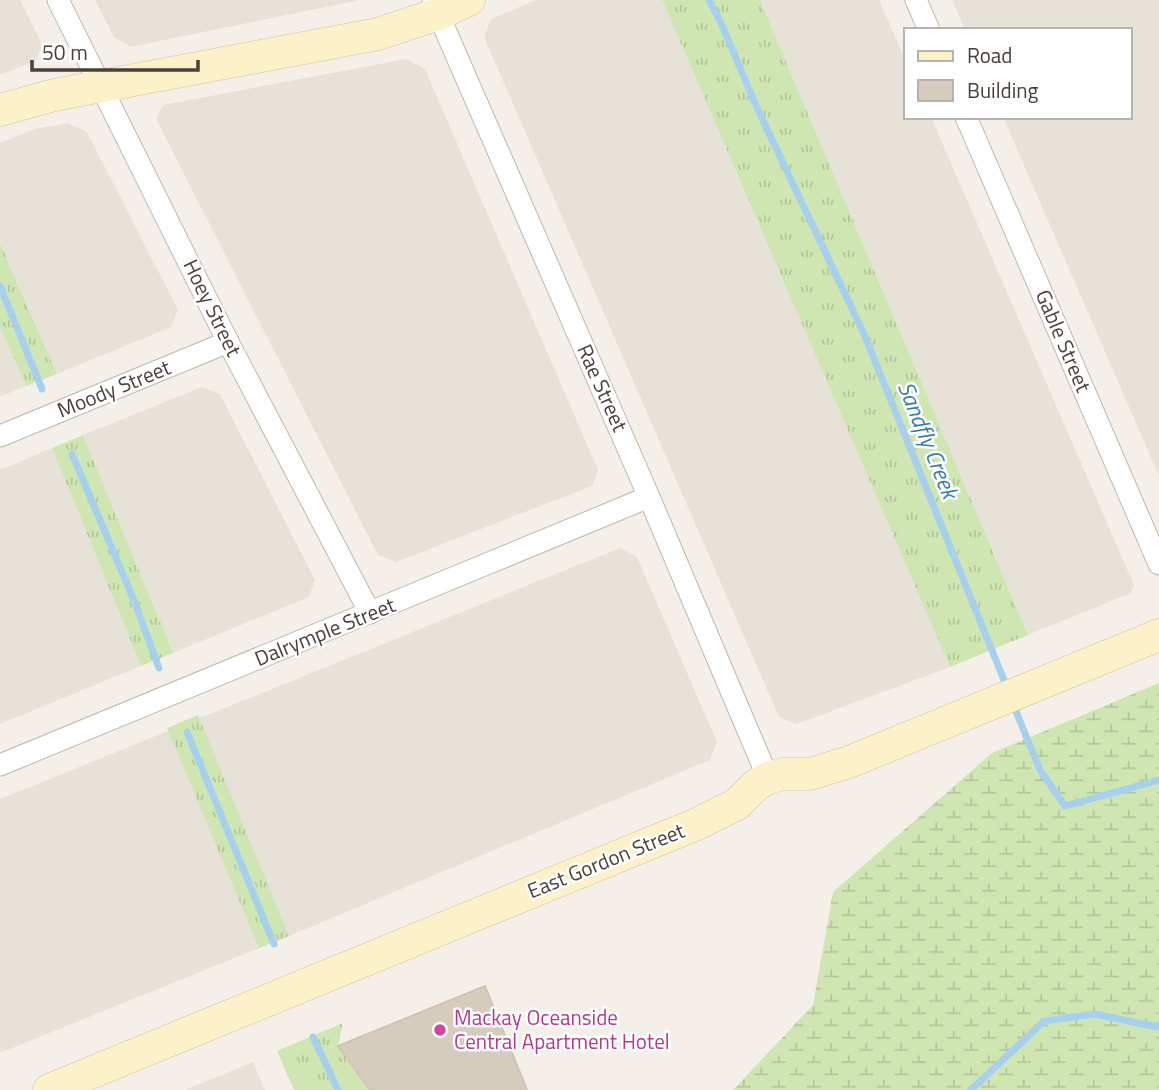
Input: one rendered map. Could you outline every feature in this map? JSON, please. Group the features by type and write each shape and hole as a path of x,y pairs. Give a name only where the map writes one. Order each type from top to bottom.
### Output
{"street":[{"name":"Hoey Street","path":"58,0 228,342 370,613"},
{"path":"0,110 34,99 360,38 393,30 435,7 469,0"},
{"path":"916,0 928,28"},
{"name":"Rae Street","path":"435,7 649,497 768,778"},
{"name":"Gable Street","path":"967,119 1159,564"},
{"name":"Moody Street","path":"0,436 228,342"},
{"name":"Dalrymple Street","path":"0,765 649,497"},
{"path":"768,778 782,774 817,773 849,762 1159,635"},
{"name":"East Gordon Street","path":"49,1090 696,824 737,804 756,785 768,778"}],"shaded area":[{"path":"0,0 20,0 42,44 36,61 0,75"},
{"path":"95,0 360,0 130,47 114,37"},
{"path":"536,0 662,0 950,667 797,724 779,717 484,37 491,19"},
{"path":"760,0 879,0 904,57 904,119 932,119 1134,585 1131,593 1028,635"},
{"path":"952,0 1159,0 1159,476 1004,119 1131,119 1131,28 964,28"},
{"path":"406,59 425,69 598,470 592,486 396,562 378,555 156,119 163,105"},
{"path":"68,123 87,132 178,310 171,327 57,374 0,242 0,143 34,129"},
{"path":"0,327 26,386 0,397"},
{"path":"202,387 220,394 315,580 309,597 173,653 83,435"},
{"path":"52,448 141,666 0,724 0,470"},
{"path":"620,548 637,557 717,742 710,760 0,1053 0,799"},
{"path":"253,1062 265,1090 185,1090"}],"green space":[{"path":"662,0 760,0 1028,635 950,667"},
{"path":"0,243 57,374 26,386 0,327"},
{"path":"83,435 173,653 141,666 52,448"},
{"path":"1159,683 1159,1090 733,1090 813,1005 833,892 992,753"},
{"path":"198,715 289,936 259,948 167,728"},
{"path":"343,1023 338,1046 370,1090 294,1090 277,1051"}],"building":[{"name":"Mackay Oceanside Central Apartment Hotel","path":"485,986 527,1090 370,1090 338,1046"}],"waterway":[{"name":"Sandfly Creek","path":"709,0 864,334 1008,690"},
{"path":"0,286 42,389"},
{"path":"72,454 133,598 159,668"},
{"name":"Sandfly Creek","path":"1013,704 1040,770 1065,806 1159,780"},
{"path":"187,732 274,944"},
{"path":"971,1090 1044,1021 1095,1014 1157,1027 1159,1025"},
{"path":"313,1037 338,1090"}],"place":[{"name":"Mackay Oceanside Central Apartment Hotel","path":"440,1030"}]}
